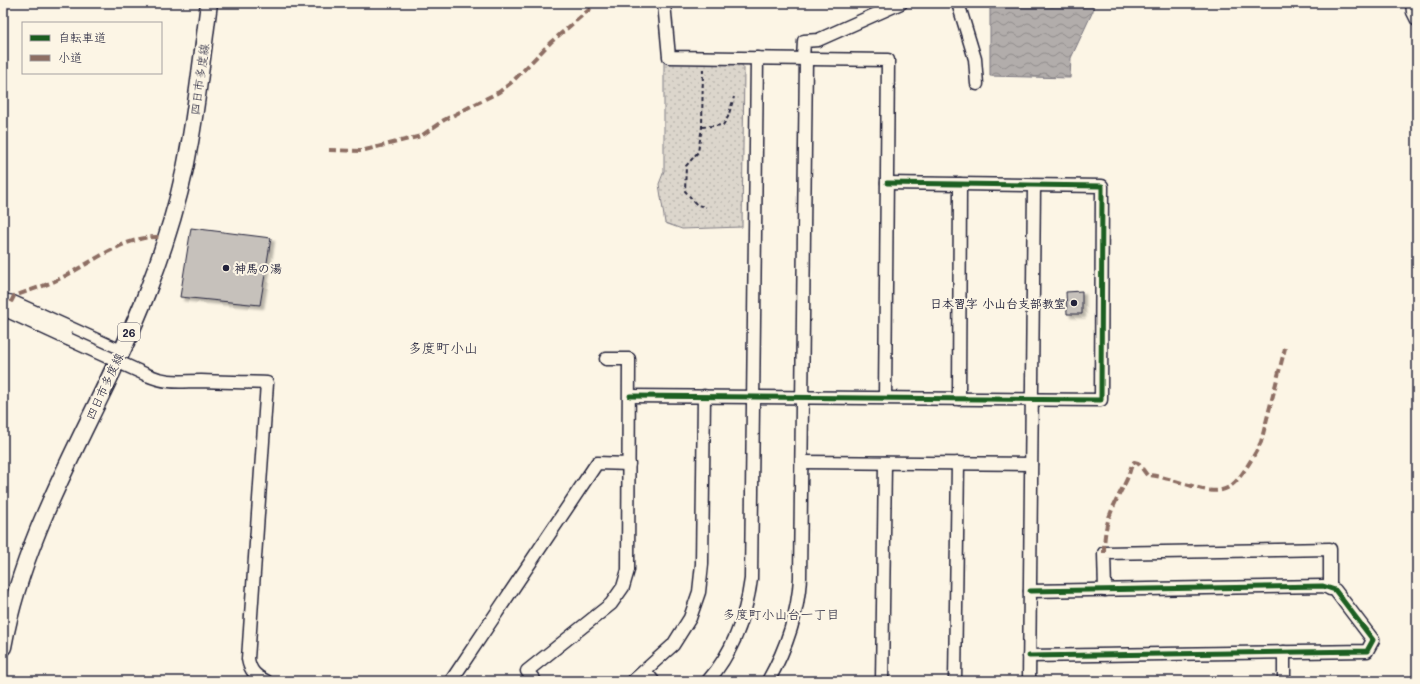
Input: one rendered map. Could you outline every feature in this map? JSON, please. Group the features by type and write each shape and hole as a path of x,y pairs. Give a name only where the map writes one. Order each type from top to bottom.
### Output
{"main road":[{"name":"四日市多度線","path":"3,647 9,615 48,504 147,291 167,236 190,144 209,3"}],"street":[{"path":"664,3 669,57 888,60 886,398"},
{"path":"768,681 781,657 790,634 799,591 802,462 804,41 818,40 901,3"},
{"path":"958,3 975,60 977,84"},
{"path":"1412,3 1413,12 1417,20"},
{"path":"708,681 719,666 738,632 748,598 751,579 757,58"},
{"path":"630,396 1101,400 1102,186 888,183"},
{"path":"959,399 960,184"},
{"path":"1029,681 1034,186"},
{"path":"5,308 120,351"},
{"path":"5,308 68,339 163,381 173,383 194,381 266,383 248,659 249,667 255,675 266,681"},
{"path":"535,681 527,671 611,604 624,587 629,560 629,359 606,359"},
{"path":"633,681 663,656 681,634 693,612 699,592 702,564 704,396"},
{"path":"802,462 1031,464"},
{"path":"452,680 597,463 629,464"},
{"path":"882,681 885,463"},
{"path":"956,681 958,463"},
{"path":"1105,590 1104,553 1330,549 1330,589"},
{"path":"1029,656 1367,651 1373,640 1335,590 1323,586 1030,591"},
{"path":"1284,652 1284,681"},
{"path":"646,671 653,681"}],"path":[{"path":"704,58 702,127 698,152 686,166 685,191 697,205 706,207"},
{"path":"702,127 723,126 728,117 734,97"}],"shaded area":[{"path":"664,62 741,64 744,68 742,227 682,229 665,223 659,184 664,171"}],"water":[{"path":"990,3 1094,3 1093,11 1071,58 1070,78 990,76"}],"building":[{"name":"神馬の湯","path":"191,228 271,238 260,305 180,297"},
{"name":"日本習字 小山台支部教室","path":"1082,291 1082,314 1067,314 1066,292"}],"marked path":[{"path":"329,150 361,151 421,136 444,120 499,92 512,82 551,42 597,3"},
{"path":"11,302 14,296 57,280 106,252 133,241 159,237"},
{"path":"1104,553 1104,541 1110,514 1134,462 1138,463 1147,475 1207,490 1214,491 1227,488 1238,479 1261,442 1285,348"}],"cycle path":[{"path":"630,396 1101,400 1102,186 887,183"},
{"path":"1029,656 1367,651 1373,640 1335,590 1323,586 1030,591"}],"place":[{"name":"神馬の湯","path":"226,268"},
{"name":"日本習字 小山台支部教室","path":"1074,303"}],"district":[{"name":"多度町小山","path":"443,347"},
{"name":"多度町小山台一丁目","path":"781,613"}]}
